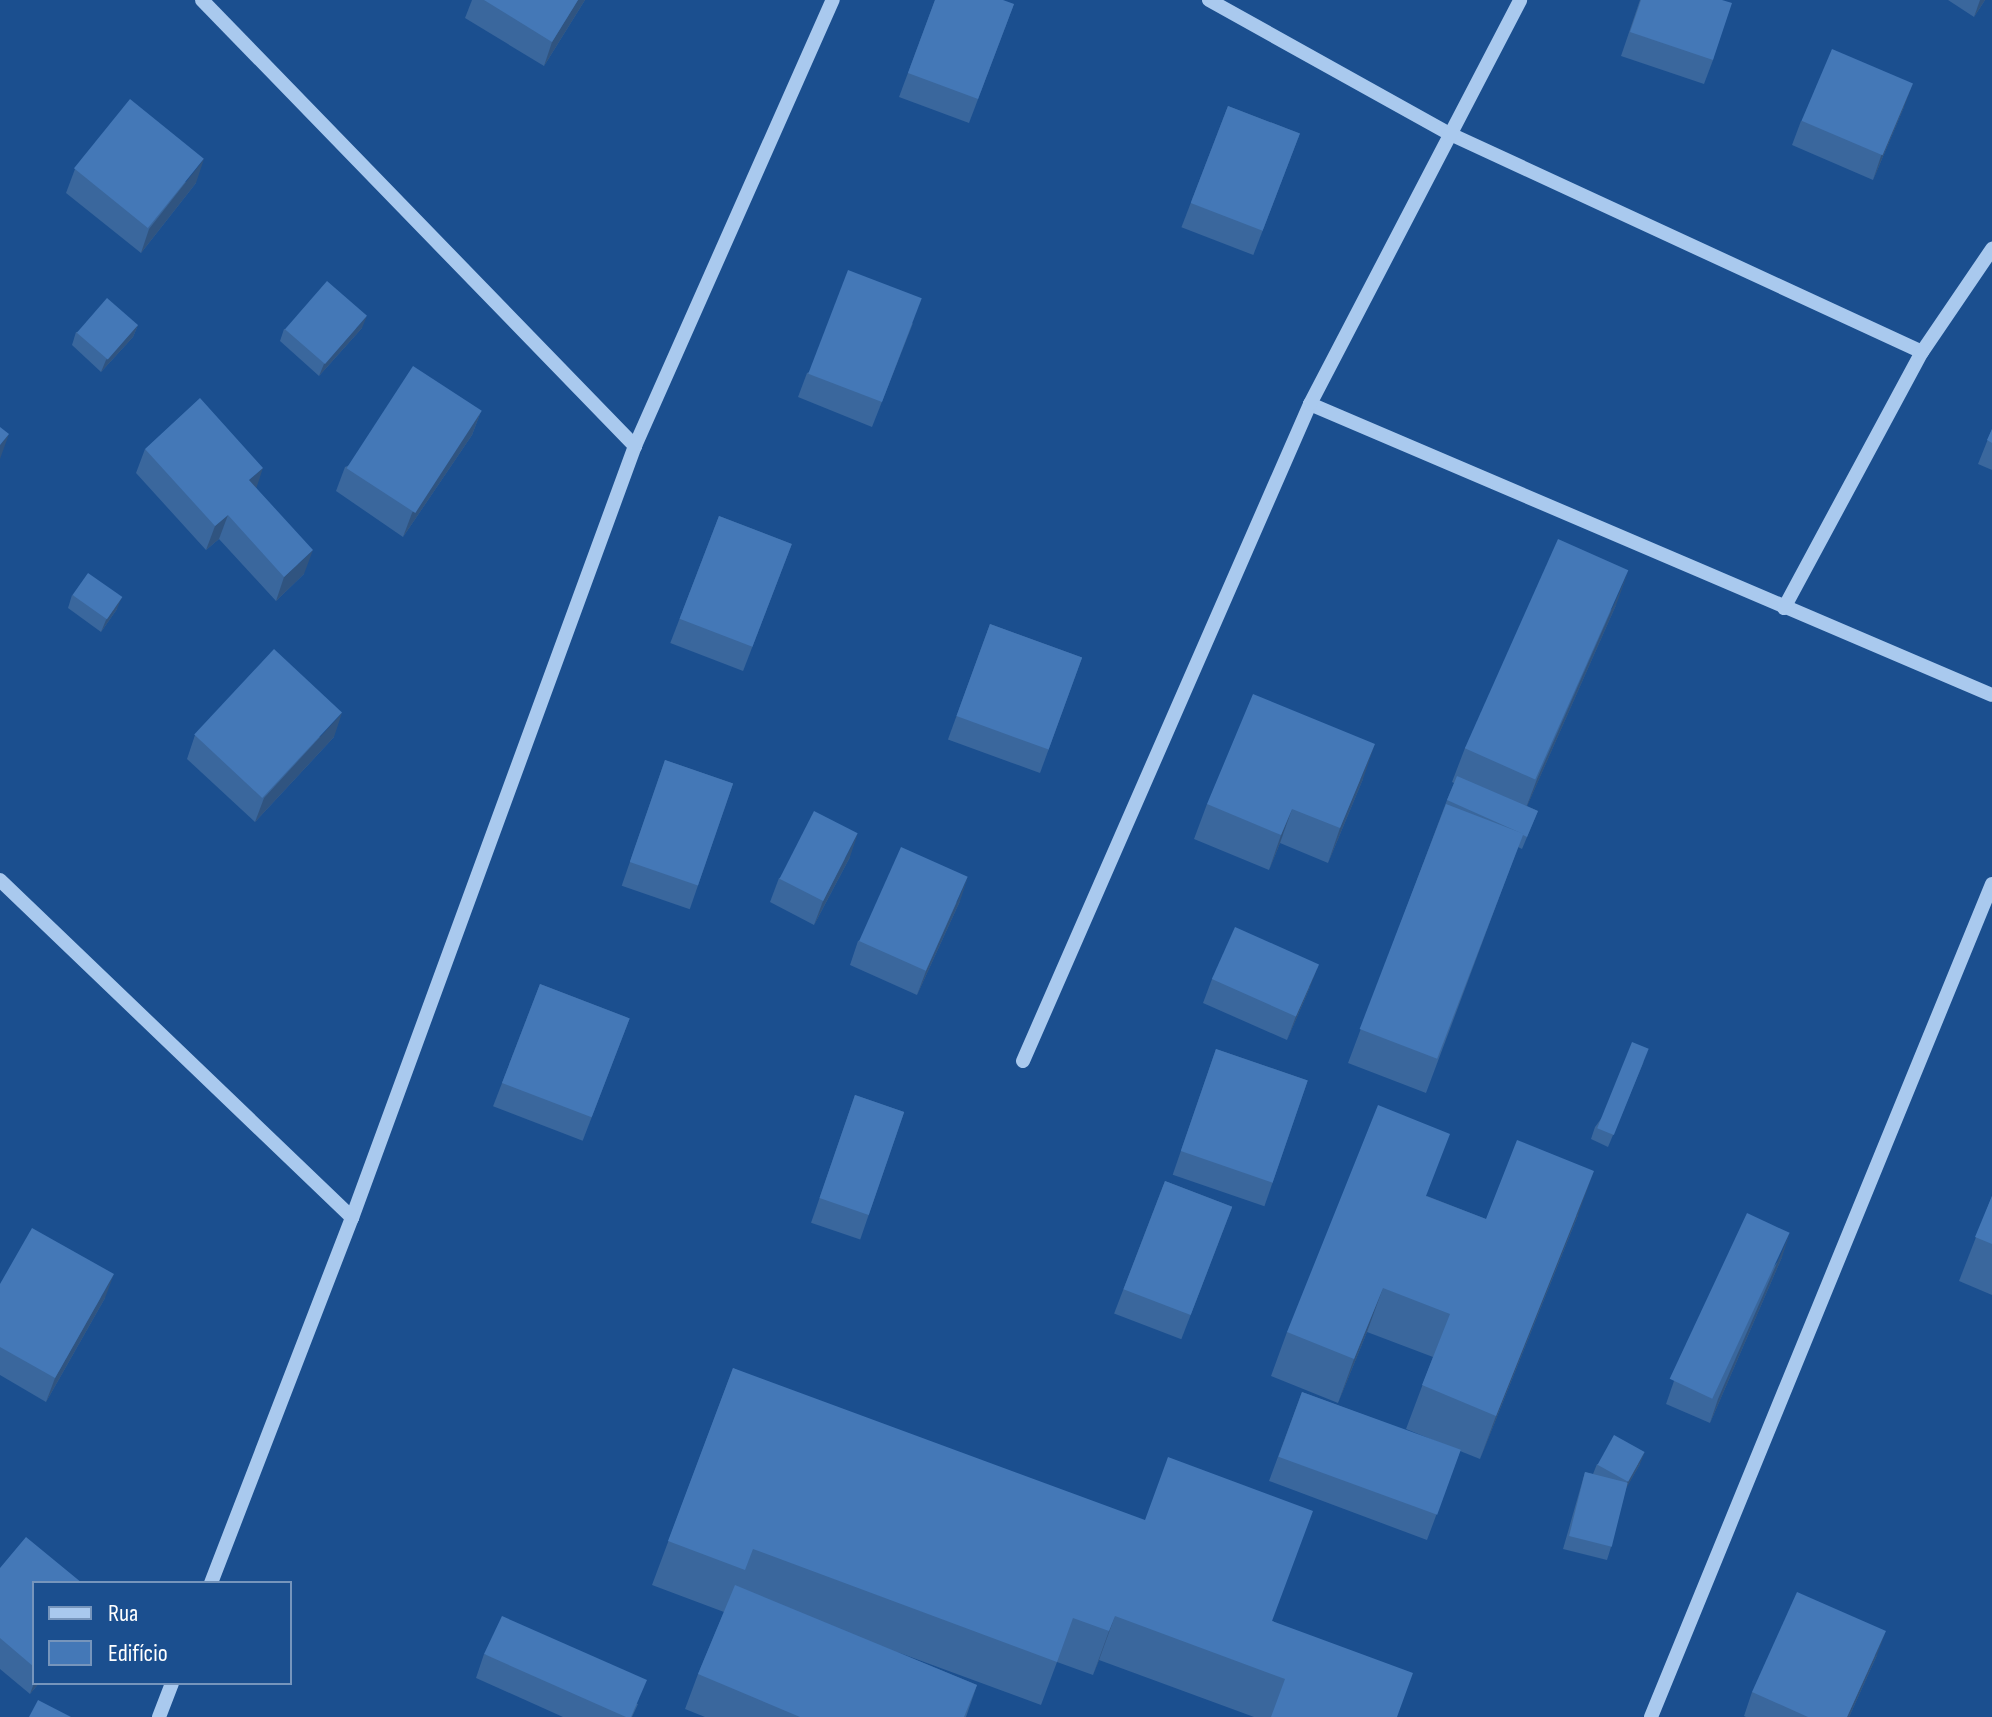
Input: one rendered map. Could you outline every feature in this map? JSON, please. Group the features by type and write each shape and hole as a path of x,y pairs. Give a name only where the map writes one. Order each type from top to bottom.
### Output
{"street":[{"path":"202,0 635,446"},
{"path":"212,1581 352,1218 635,446 833,0"},
{"path":"1209,0 1448,133 1922,352"},
{"path":"1023,1061 1310,404 1448,133 1520,0"},
{"path":"1784,608 1922,352 1992,249"},
{"path":"1310,404 1992,695"},
{"path":"0,880 352,1218"},
{"path":"1651,1717 1992,884"},
{"path":"159,1717 171,1685"}],"building":[{"path":"484,0 578,0 552,42"},
{"path":"935,0 1003,0 1014,4 978,99 908,73"},
{"path":"1641,0 1722,0 1732,3 1713,60 1630,32"},
{"path":"1832,49 1913,83 1883,155 1802,121"},
{"path":"130,99 204,159 148,228 74,168"},
{"path":"1228,106 1300,134 1263,231 1191,203"},
{"path":"848,270 922,298 882,402 808,374"},
{"path":"327,281 367,316 325,364 285,329"},
{"path":"107,298 138,325 108,360 77,333"},
{"path":"413,366 482,411 415,513 347,468"},
{"path":"200,398 263,468 249,480 313,550 284,577 228,515 215,526 145,449"},
{"path":"0,427 9,434 0,445"},
{"path":"719,516 792,544 752,647 680,619"},
{"path":"1558,539 1628,570 1535,780 1465,748"},
{"path":"88,573 122,597 107,619 73,595"},
{"path":"990,624 1082,658 1049,750 956,716"},
{"path":"274,649 342,712 262,798 194,735"},
{"path":"1253,694 1375,744 1340,828 1292,809 1281,835 1207,804"},
{"path":"665,760 733,783 698,886 630,862"},
{"path":"1457,776 1538,811 1527,837 1447,800"},
{"path":"1446,804 1523,834 1437,1059 1360,1029"},
{"path":"814,811 858,833 823,901 779,879"},
{"path":"901,847 968,877 926,971 859,941"},
{"path":"1235,927 1319,964 1296,1016 1212,979"},
{"path":"540,984 630,1018 592,1117 502,1083"},
{"path":"1632,1042 1649,1049 1614,1135 1597,1128"},
{"path":"1216,1049 1308,1081 1273,1183 1181,1151"},
{"path":"855,1095 904,1112 869,1215 820,1198"},
{"path":"1378,1105 1450,1134 1426,1196 1486,1219 1517,1140 1594,1171 1496,1416 1422,1385 1450,1314 1383,1288 1354,1359 1287,1332"},
{"path":"1165,1181 1232,1207 1191,1315 1123,1289"},
{"path":"1992,1196 1992,1244 1975,1237"},
{"path":"1747,1213 1790,1233 1712,1399 1670,1379"},
{"path":"32,1228 114,1274 55,1378 0,1347 0,1284"},
{"path":"733,1368 1145,1520 1168,1457 1313,1511 1272,1621 1413,1673 1397,1717 1271,1717 1285,1679 1115,1616 1109,1631 1073,1618 1057,1662 753,1549 745,1570 668,1541"},
{"path":"1302,1392 1461,1450 1437,1515 1278,1457"},
{"path":"1614,1435 1645,1452 1628,1482 1598,1465"},
{"path":"1585,1472 1628,1483 1612,1547 1569,1536"},
{"path":"26,1537 80,1581 32,1581 32,1665 0,1638 0,1568"},
{"path":"735,1585 977,1685 964,1717 800,1717 698,1674"},
{"path":"1797,1592 1886,1631 1847,1717 1808,1717 1752,1692"},
{"path":"502,1616 647,1680 631,1717 484,1654"},
{"path":"38,1700 71,1717 29,1717"}]}
